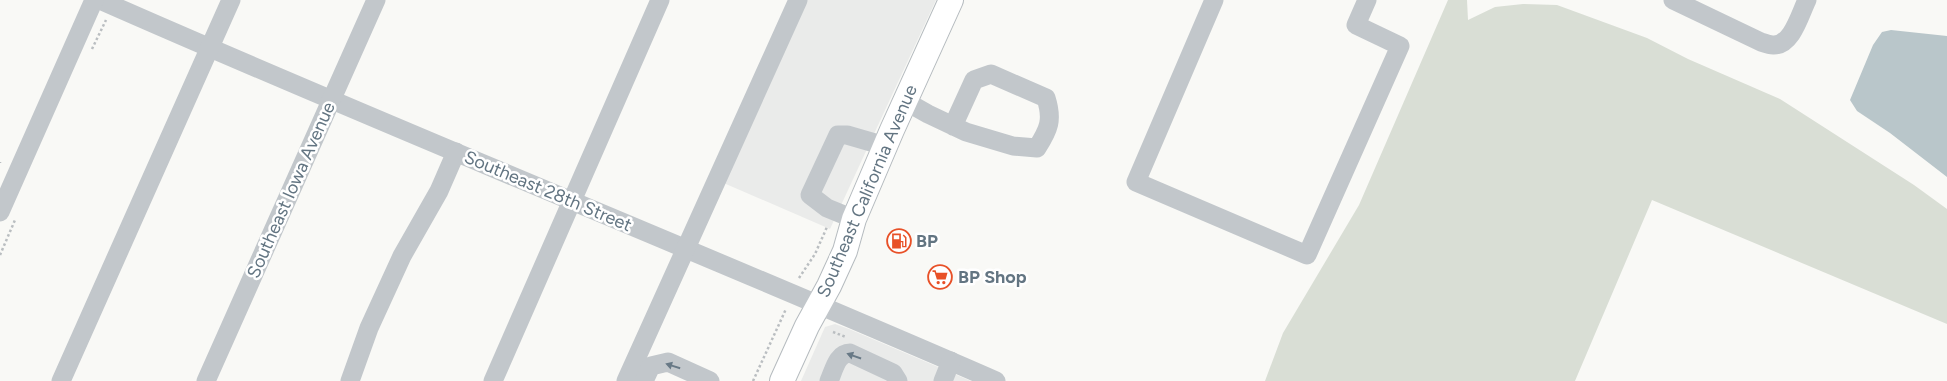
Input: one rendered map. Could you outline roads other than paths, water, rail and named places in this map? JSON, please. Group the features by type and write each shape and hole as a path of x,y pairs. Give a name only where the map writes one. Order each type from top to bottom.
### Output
{"main road":[{"name":"Southeast California Avenue","path":"782,381 844,251 844,215 885,146 951,0"}],"street":[{"path":"0,212 94,0"},
{"name":"Southeast 28th Street","path":"100,0 572,202 794,293 996,381"},
{"path":"61,381 231,0"},
{"name":"Southeast Iowa Avenue","path":"206,381 376,0"},
{"path":"492,381 660,0"},
{"path":"626,381 798,0"},
{"path":"1214,0 1136,182 1307,255 1400,46 1356,25 1367,0"},
{"path":"1673,0 1761,42 1773,45 1782,43 1791,35 1807,0"},
{"path":"905,101 928,114 953,126 966,132 1013,146 1037,148 1048,130 1050,110 1046,98 991,74 974,80 953,126"},
{"path":"844,215 827,208 810,195 838,135 885,146"},
{"path":"350,381 369,328 397,265 439,191 456,152"},
{"path":"829,381 840,355 846,353 850,353 894,378"},
{"path":"943,381 951,361"},
{"path":"644,381 651,366 668,362 710,381"}],"place":[{"name":"BP","path":"899,241"},
{"name":"BP Shop","path":"940,277"}]}
